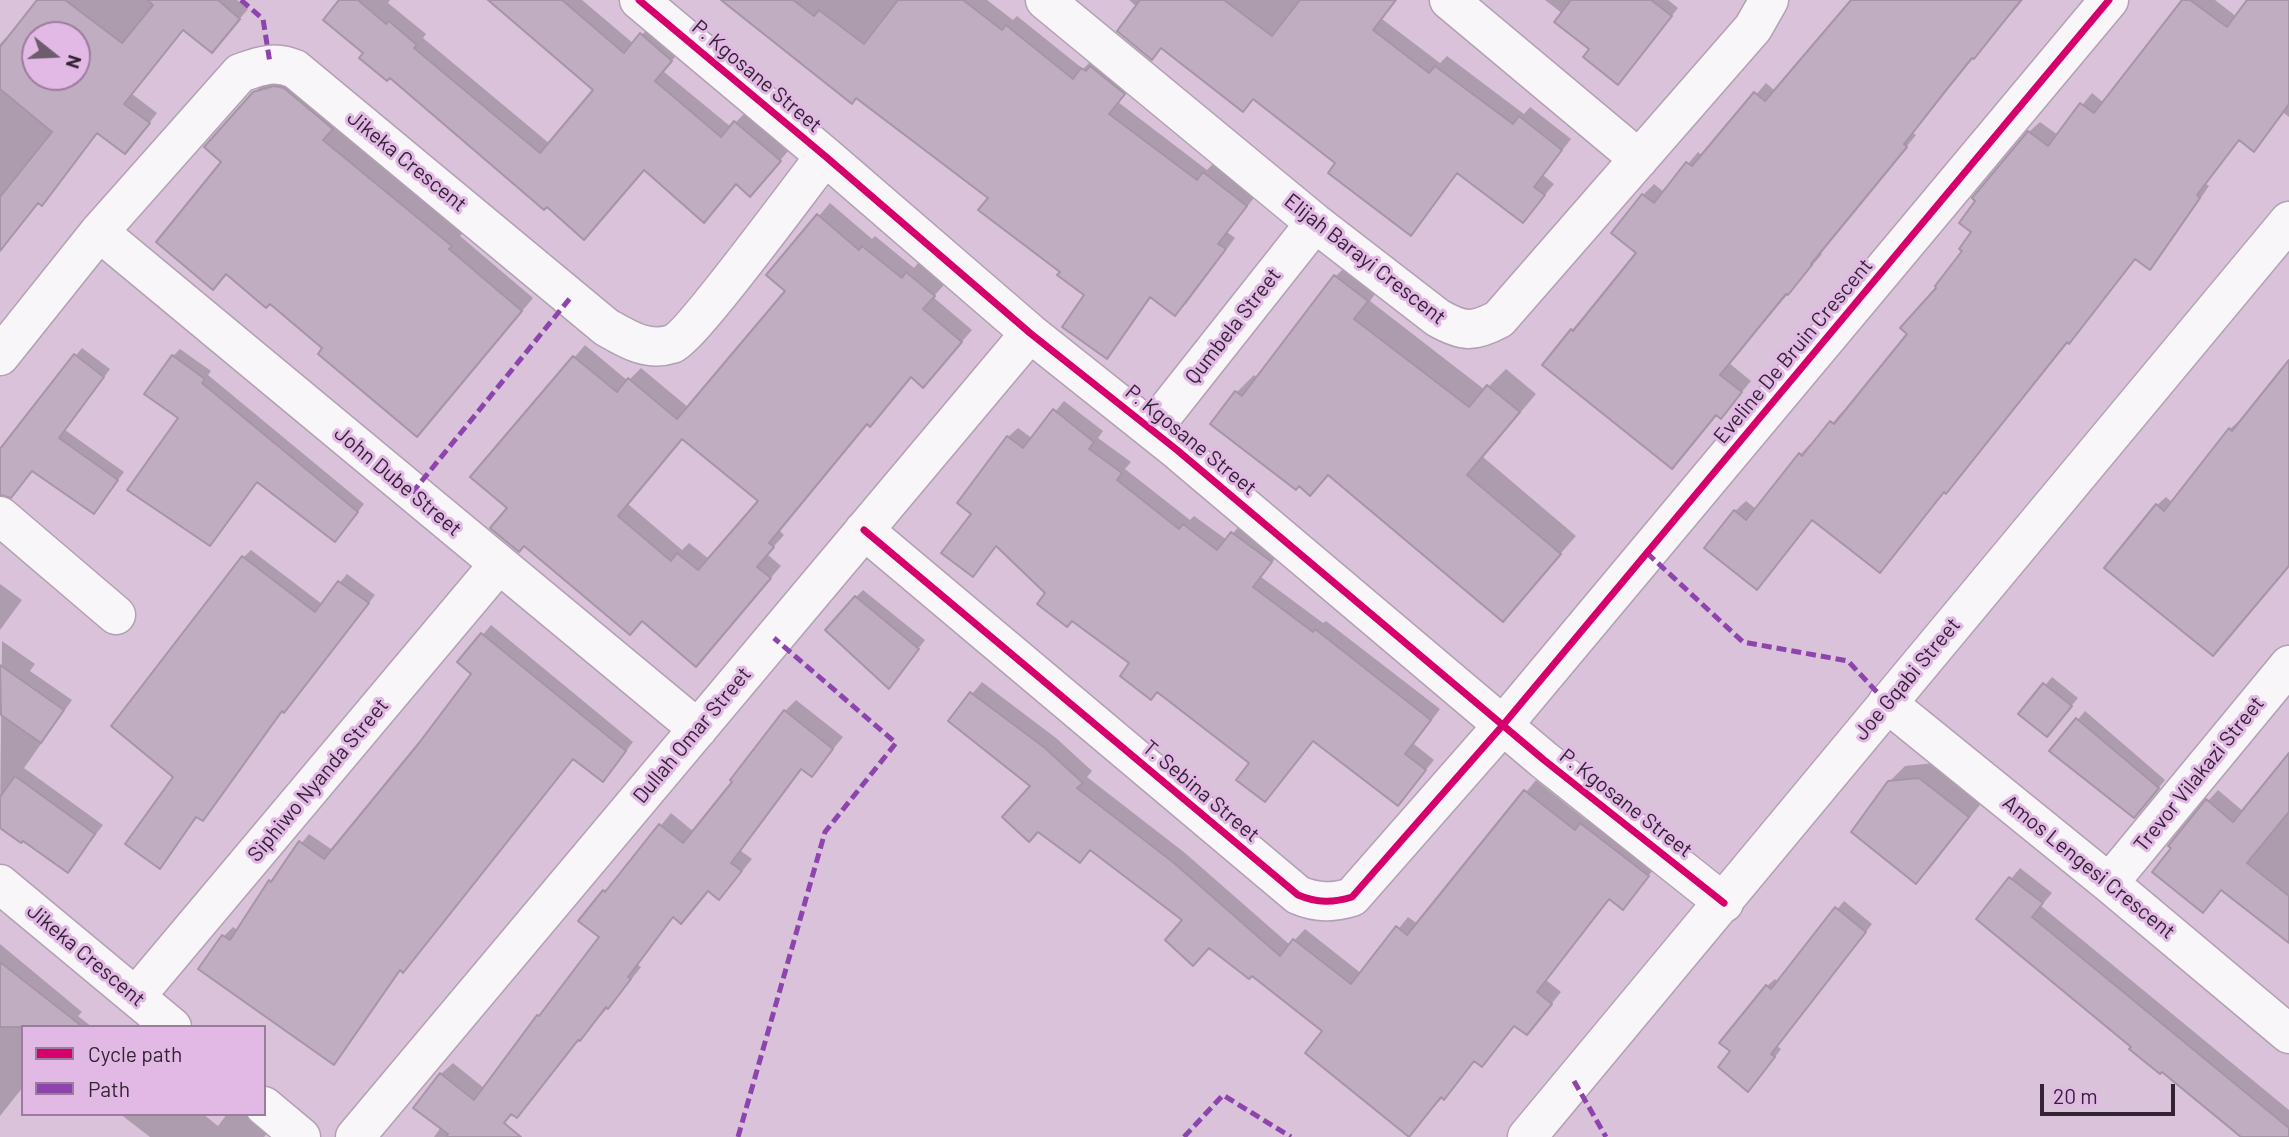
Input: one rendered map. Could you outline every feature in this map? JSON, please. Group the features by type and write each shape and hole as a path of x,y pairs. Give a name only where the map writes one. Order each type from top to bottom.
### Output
{"street":[{"name":"P. Kgosane Street","path":"639,0 1030,333 1152,429 1503,725 1724,902"},
{"name":"Elijah Barayi Crescent","path":"1045,0 1315,223 1437,318 1457,329 1479,330 1499,319 1753,28 1769,0"},
{"path":"1449,0 1639,159"},
{"name":"Eveline De Bruin Crescent","path":"1503,725 2109,0"},
{"name":"Jikeka Crescent","path":"0,356 99,232 240,74 263,64 295,69 606,327 629,341 650,347 674,343 703,312 825,156"},
{"name":"Joe Gqabi Street","path":"1527,1137 2289,221"},
{"name":"Qumbela Street","path":"1152,429 1315,223"},
{"name":"John Dube Street","path":"99,232 698,729"},
{"name":"Dullah Omar Street","path":"355,1137 1030,333"},
{"path":"0,516 116,615"},
{"name":"T. Sebina Street","path":"864,530 1279,880 1298,895 1312,900 1329,902 1352,897 1503,725"},
{"name":"Siphiwo Nyanda Street","path":"136,996 499,564"},
{"name":"Trevor Vilakazi Street","path":"2109,883 2284,681"},
{"name":"Amos Lengesi Crescent","path":"1887,703 2109,883 2289,1034"},
{"name":"Jikeka Crescent","path":"0,884 170,1025"},
{"path":"266,1108 301,1137"}],"building":[{"path":"37,0 65,0 122,43 153,5 147,0 218,0 240,19 212,53 183,30 124,104 150,123 125,154 97,133 42,206 38,203 0,251 0,197 52,132 0,89 0,47"},
{"path":"339,0 358,0 386,24 389,21 417,45 414,48 540,153 593,90 488,0 562,0 624,53 640,33 672,61 655,81 721,137 734,121 781,161 750,197 736,184 704,223 644,170 584,240 547,207 544,210 390,78 387,81 359,58 363,53 323,20"},
{"path":"721,0 793,0 814,16 819,10 864,44 898,0 963,0 1002,30 1006,25 1073,79 1081,68 1086,71 1090,66 1125,94 1109,114 1197,180 1203,172 1247,206 1218,244 1226,249 1175,316 1150,297 1107,359 1062,327 1084,295 1057,275 1060,272 978,210 988,198 856,98 852,104"},
{"path":"1140,0 1224,0 1272,36 1300,0 1396,0 1373,30 1429,73 1435,66 1513,124 1519,116 1562,150 1534,187 1545,195 1523,223 1457,173 1411,236 1328,173 1335,163 1253,99 1243,112 1161,48 1152,60 1117,31"},
{"path":"1571,0 1651,0 1672,16 1618,85 1583,57 1589,49 1554,22"},
{"path":"1851,0 2021,0 1904,144 1907,147 1720,375 1742,392 1721,419 1716,415 1672,469 1542,365 1636,253 1611,233 1642,194 1654,203 1686,162 1692,166 1754,92 1765,101"},
{"path":"2182,0 2190,0 2227,27 2247,0 2289,0 2289,104 2254,152 2239,140 2197,195 2200,198 2150,270 2135,259 2069,344 2067,342 1880,573 1812,520 1757,590 1704,548 1734,510 1746,520 1799,453 1802,456 1830,421 1834,424 1907,334 1900,328 1936,288 1962,251 1959,249 1971,232 1959,223 1975,201 1972,198 2028,131 2048,146 2080,103 2094,113"},
{"path":"274,86 284,88 333,129 323,140 452,246 449,249 522,311 417,437 318,354 322,348 270,304 266,308 226,274 213,290 156,242 221,162 204,147 253,92"},
{"path":"817,214 859,250 862,246 902,278 906,272 935,296 923,309 962,342 923,388 911,377 870,427 867,424 769,543 774,547 757,567 771,578 696,667 642,621 630,635 524,546 519,552 490,528 507,508 470,477 573,356 617,392 628,378 677,419 785,291 766,275","holes":["682,439 758,501 698,570 677,553 671,561 618,516"]},
{"path":"1334,275 1368,301 1354,319 1469,407 1487,385 1520,412 1467,475 1561,554 1503,622 1328,475 1310,496 1299,486 1296,490 1210,424 1235,391 1242,396"},
{"path":"74,354 104,377 59,438 118,480 94,514 32,471 11,498 0,495 0,449"},
{"path":"172,355 205,379 202,383 358,512 335,542 257,482 210,546 127,490 178,418 144,394"},
{"path":"2289,360 2289,566 2213,656 2104,568 2156,504 2164,511 2229,428 2232,431"},
{"path":"1053,409 1094,442 1089,449 1122,473 1117,480 1179,529 1183,524 1217,550 1231,532 1272,562 1253,587 1313,632 1315,629 1431,720 1405,754 1426,770 1398,806 1313,741 1265,802 1236,780 1249,763 1157,692 1151,700 1120,676 1129,663 1072,621 1067,627 1037,604 1045,593 996,546 973,577 941,553 971,514 957,503 1007,436 1023,448"},
{"path":"242,556 315,612 338,581 369,603 284,713 282,711 203,821 196,817 160,869 125,844 173,777 111,726"},
{"path":"855,596 919,649 889,689 825,630"},
{"path":"481,633 626,751 603,782 573,759 403,973 400,970 334,1065 198,969 222,935 230,940 269,880 271,882 299,841 324,859 419,743 471,674 457,662"},
{"path":"0,665 64,710 41,743 1,715"},
{"path":"2043,683 2072,706 2047,737 2018,714"},
{"path":"970,692 1045,748 1083,783 1077,788 1174,863 1280,956 1293,939 1351,984 1396,926 1407,935 1524,790 1575,830 1580,823 1649,876 1623,910 1609,899 1537,992 1552,1004 1527,1035 1514,1026 1482,1067 1474,1061 1444,1100 1441,1097 1409,1137 1305,1053 1322,1031 1252,976 1249,979 1209,948 1193,966 1165,940 1182,920 1090,850 1080,863 1038,832 1029,842 1002,817 1030,786 948,721"},
{"path":"784,710 833,749 812,777 801,769 731,863 742,871 719,900 708,891 681,924 673,917 628,977 631,979 608,1009 606,1007 580,1041 578,1040 517,1118 511,1114 504,1123 521,1137 446,1137 448,1134 413,1108 440,1073 474,1100 599,937 578,921 603,890 605,892 659,824 683,843 732,782 730,780"},
{"path":"2076,718 2159,788 2134,818 2049,751"},
{"path":"2289,753 2289,812 2247,863 2289,896 2289,943 2221,890 2203,913 2152,872 2171,848 2168,846 2206,799 2233,822"},
{"path":"15,776 95,834 68,873 0,828 0,797"},
{"path":"1919,778 1969,817 1916,884 1851,832 1888,781"},
{"path":"2009,877 2043,903 2032,917 2289,1128 2289,1137 2241,1137 2162,1072 2160,1074 2129,1049 2131,1047 1976,919"},
{"path":"1835,907 1866,932 1771,1054 1775,1057 1748,1092 1718,1067 1730,1051 1719,1043 1766,985 1771,989"},
{"path":"0,962 80,1025 21,1025 0,1027"}],"marked path":[{"path":"241,0 263,19 270,63"},
{"path":"412,493 571,297"},
{"path":"1647,553 1743,642 1848,661 1887,703"},
{"path":"738,1137 825,832 896,743 774,638"},
{"path":"1574,1081 1606,1137"},
{"path":"1184,1137 1223,1095 1291,1137"}],"cycle path":[{"path":"639,0 1030,333 1177,450 1544,760 1724,903"},
{"path":"864,530 1298,895 1325,901 1352,897 1503,725 2109,0"}]}
